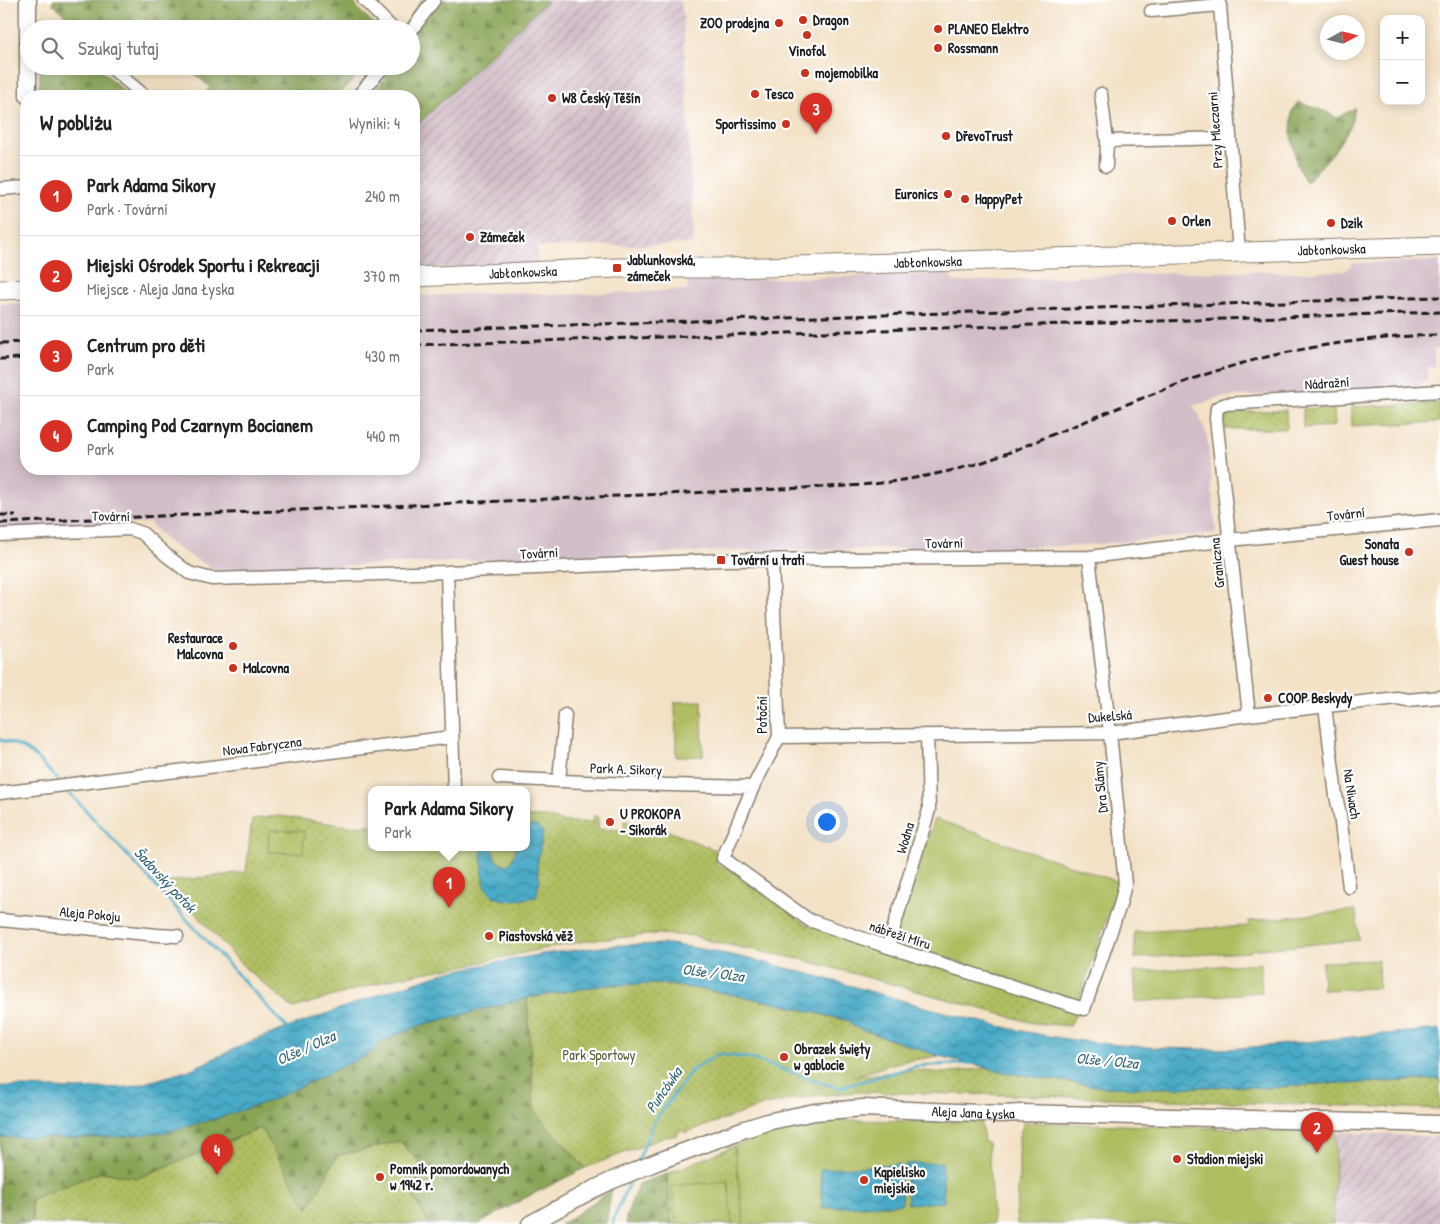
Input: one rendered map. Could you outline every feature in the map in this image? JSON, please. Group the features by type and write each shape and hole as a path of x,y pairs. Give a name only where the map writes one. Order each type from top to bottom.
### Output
{"main road":[{"name":"Jabłonkowska","path":"420,278 617,268 731,268 1440,246"},
{"path":"0,290 20,289"}],"street":[{"path":"28,0 28,20"},
{"path":"364,0 384,20"},
{"path":"419,20 434,0"},
{"name":"Przy Mleczarni","path":"1151,11 1220,5 1239,253"},
{"path":"28,75 28,90"},
{"path":"120,75 138,90"},
{"path":"363,90 376,75"},
{"path":"1101,94 1108,141 1106,166"},
{"path":"1108,141 1230,138"},
{"path":"0,189 20,187"},
{"name":"Nádražní","path":"1217,408 1226,404 1440,391"},
{"name":"Graniczna","path":"1217,408 1216,418 1249,715"},
{"name":"Tovární","path":"0,535 130,529 142,534 189,573 212,579 447,572 711,560 1089,557 1230,540 1440,520"},
{"name":"Dra Slámy","path":"1084,1009 1120,905 1125,884 1110,733 1089,557"},
{"name":"Potoční","path":"723,858 752,787 779,737 772,560"},
{"path":"447,572 454,786"},
{"name":"Dukelská","path":"779,737 1110,733 1397,698 1408,700 1440,697"},
{"name":"Na Niwach","path":"1325,706 1349,887"},
{"path":"559,781 565,715"},
{"name":"Wodna","path":"888,947 929,810 927,735"},
{"name":"Nowa Fabryczna","path":"0,793 452,737"},
{"name":"Park A. Sikory","path":"499,778 752,787"},
{"name":"nábřeží Míru","path":"723,858 809,920 1084,1009"},
{"name":"Aleja Pokoju","path":"0,920 177,936"},
{"name":"Aleja Jana Łyska","path":"530,1224 592,1190 660,1160 758,1124 815,1112 863,1108 1002,1114 1440,1124"}],"shaded area":[{"path":"548,0 680,0 683,15 694,244 537,247 538,264 420,269 420,122"},
{"path":"1440,261 1440,349 1434,349 1434,367 1428,367 1428,377 1418,387 1222,397 1193,406 1198,413 1207,436 1216,533 1079,546 727,551 216,571 169,543 150,523 0,530 0,304 20,303 20,475 420,475 420,293 424,296 517,292 557,295 687,290 689,281 948,274 954,282 1192,272 1271,271 1277,273 1345,271 1353,263"},
{"path":"1336,1132 1440,1137 1440,1224 1333,1224"}],"green space":[{"path":"54,0 352,0 370,20 70,20 52,3"},
{"path":"421,0 548,0 420,122 420,90 376,90 388,75 420,75 420,20 408,20"},
{"path":"40,75 107,75 123,90 39,90"},
{"path":"196,75 356,75 344,90 208,90 210,87"},
{"path":"1298,102 1327,112 1337,118 1355,108 1350,127 1333,153 1306,183 1297,165 1291,134 1292,111"},
{"path":"1440,403 1440,422 1352,426 1351,407"},
{"path":"1334,407 1335,426 1303,428 1303,409"},
{"path":"1286,410 1287,429 1225,429 1223,413"},
{"path":"702,701 703,756 676,757 675,702"},
{"path":"279,816 349,826 368,825 368,851 530,851 530,817 547,817 563,822 593,822 594,816 598,816 598,829 624,830 624,821 661,828 718,851 716,864 733,870 805,924 1077,1011 1070,1026 1033,1023 804,960 713,942 694,936 658,934 585,941 399,977 293,1008 246,969 167,882 246,872 252,819"},
{"path":"935,819 1119,882 1078,1003 894,940"},
{"path":"269,830 304,831 303,853 268,852"},
{"path":"1356,910 1359,940 1250,950 1250,952 1135,958 1134,932 1249,926 1249,921"},
{"path":"1378,960 1379,988 1323,990 1322,962"},
{"path":"1260,963 1262,992 1136,1002 1134,972"},
{"name":"Park Sportowy","path":"660,984 707,990 772,1002 849,1021 854,1027 939,1056 900,1062 854,1076 915,1070 943,1073 988,1068 1102,1087 1156,1088 1237,1086 1267,1088 1331,1083 1346,1084 1440,1079 1440,1109 1011,1095 855,1092 805,1097 765,1105 685,1133 684,1130 677,1132 678,1135 665,1137 585,1168 534,1110 527,998 605,985"},
{"path":"527,998 534,1110 585,1168 525,1198 479,1224 429,1224 405,1183 423,1167 400,1141 337,1156 308,1209 261,1128 138,1178 101,1172 31,1199 33,1221 16,1223 0,1220 0,1137 84,1138 371,1053 380,1042 421,1025"},
{"name":"Kąpielisko miejskie","path":"840,1120 981,1122 984,1142 988,1143 993,1224 744,1224 734,1146 786,1130"},
{"name":"Stadion miejski","path":"1024,1122 1336,1132 1333,1224 1017,1224 1019,1137"},
{"path":"261,1128 337,1156 400,1141 424,1167 405,1183 429,1224 41,1224 33,1221 31,1199 102,1172 138,1178"},
{"path":"734,1146 744,1224 671,1224 667,1174"},
{"path":"667,1174 671,1224 626,1224 626,1217 638,1184"},
{"path":"728,1181 732,1224 676,1224 672,1186"},
{"path":"612,1189 606,1224 560,1224 567,1221"}],"water":[{"path":"530,826 537,826 543,832 537,867 540,880 536,897 510,900 495,897 489,892 483,875 481,851 493,851 498,862 509,865 516,851 530,851"},
{"name":"Olše / Olza","path":"670,944 718,952 765,963 1000,1026 1048,1036 1104,1043 1160,1048 1226,1049 1440,1029 1440,1079 1346,1084 1331,1083 1267,1088 1237,1086 1102,1087 1009,1073 939,1056 854,1027 849,1021 772,1002 707,990 660,984 605,985 527,998 421,1025 380,1042 371,1053 272,1100 167,1132 84,1138 0,1137 0,1086 76,1089 130,1087 187,1071 249,1042 446,972 542,954 619,945"},
{"path":"942,1162 944,1202 908,1204 905,1164"},
{"path":"900,1164 902,1204 822,1208 820,1169"}],"waterway":[{"name":"Šadovský potok","path":"0,740 27,750 59,782"},
{"name":"Šadovský potok","path":"65,788 290,1031"},
{"name":"Puńcówka","path":"637,1163 655,1120 692,1070 718,1054 750,1058 838,1088 917,1066 972,1063"},
{"name":"Puńcówka","path":"613,1224 631,1178"}],"railway":[{"path":"420,330 1440,297"},
{"path":"420,345 1440,312"},
{"path":"0,523 848,486 899,481 933,475 983,462 1179,384 1257,359 1348,342 1440,335"},
{"path":"0,343 20,342"},
{"path":"0,359 20,358"},
{"path":"0,515 16,515"}],"place":[{"name":"Dragon","path":"803,20"},
{"name":"ZOO prodejna","path":"779,23"},
{"name":"PLANEO Elektro","path":"938,29"},
{"name":"Vinofol","path":"807,35"},
{"name":"Rossmann","path":"938,48"},
{"name":"mojemobilka","path":"805,73"},
{"name":"Tesco","path":"755,94"},
{"name":"W8 Český Těšín","path":"552,98"},
{"name":"Sportissimo","path":"786,124"},
{"name":"Centrum pro děti","path":"816,134"},
{"name":"DřevoTrust","path":"946,136"},
{"name":"Euronics","path":"948,194"},
{"name":"HappyPet","path":"965,199"},
{"name":"Orlen","path":"1172,221"},
{"name":"Dzik","path":"1331,223"},
{"name":"Zámeček","path":"470,237"},
{"name":"Jablunkovská, zámeček","path":"617,268"},
{"name":"Sonata Guest house","path":"1409,552"},
{"name":"Tovární u trati","path":"721,560"},
{"name":"Restaurace Malcovna","path":"233,646"},
{"name":"Malcovna","path":"233,668"},
{"name":"COOP Beskydy","path":"1268,698"},
{"name":"U PROKOPA - Sikorák","path":"610,822"},
{"name":"Park Adama Sikory","path":"449,908"},
{"name":"Piastovská věž","path":"489,936"},
{"name":"Obrazek święty w gablocie","path":"784,1057"},
{"name":"Miejski Ośrodek Sportu i Rekreacji","path":"1317,1153"},
{"name":"Stadion miejski","path":"1177,1159"},
{"name":"Camping Pod Czarnym Bocianem","path":"217,1175"},
{"name":"Pomnik pomordowanych w 1942 r.","path":"380,1177"},
{"name":"Kąpielisko miejskie","path":"864,1180"}]}
